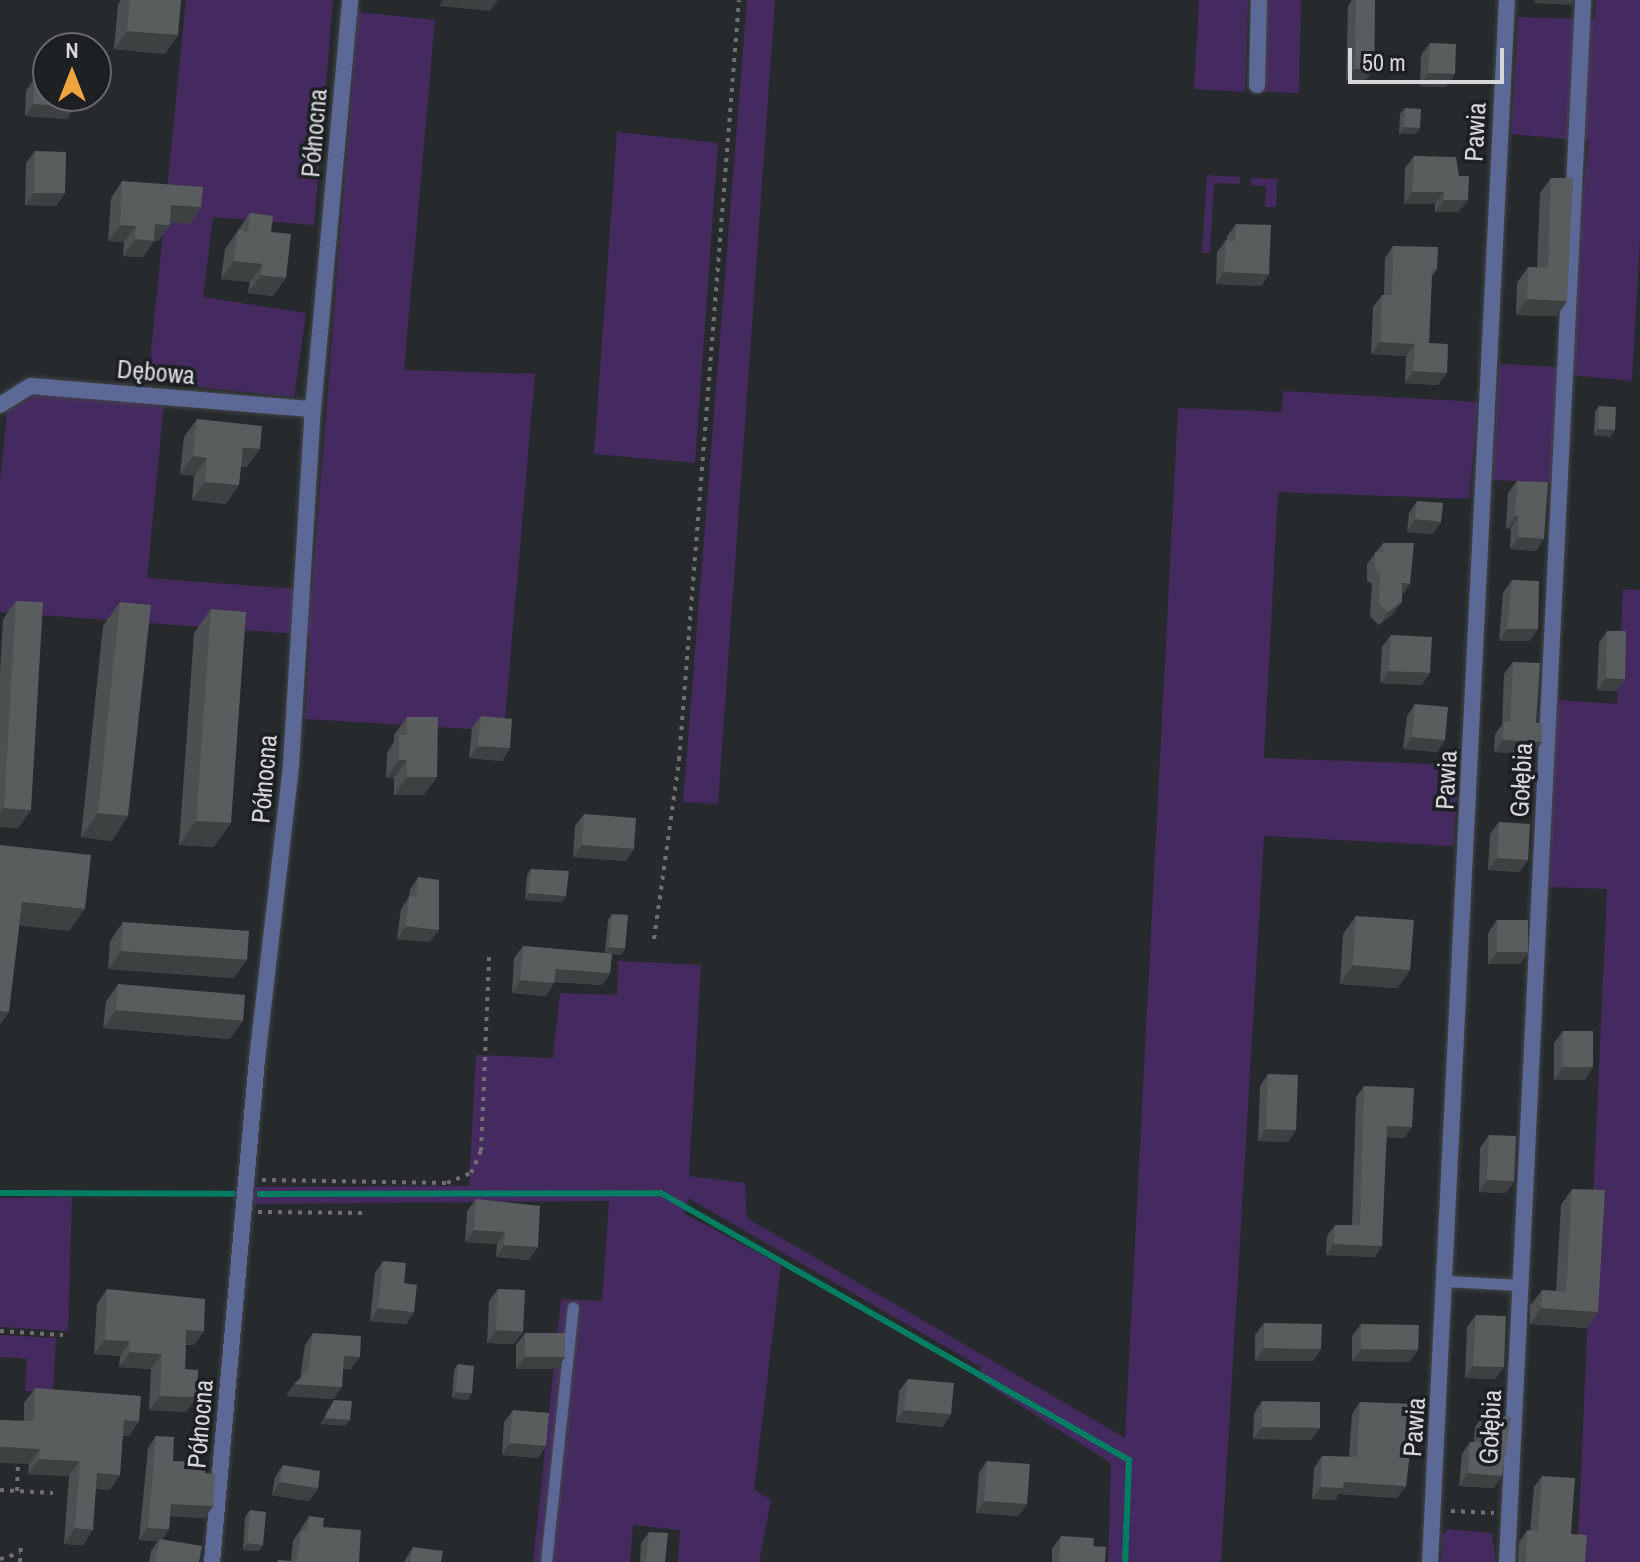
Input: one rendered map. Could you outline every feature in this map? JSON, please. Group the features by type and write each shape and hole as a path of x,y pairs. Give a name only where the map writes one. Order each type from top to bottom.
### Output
{"street":[{"name":"Północna","path":"212,1562 247,1180 291,765 313,409 350,0"},
{"path":"1257,85 1259,0"},
{"name":"Pawia","path":"1430,1562 1507,0"},
{"name":"Gołębia","path":"1507,1562 1583,0"},
{"name":"Dębowa","path":"0,405 31,386 313,409"}],"lane":[{"path":"1446,1281 1520,1285"},
{"path":"546,1562 573,1307"}],"path":[{"path":"654,939 679,760 739,0"},
{"path":"247,1180 447,1183 471,1173 481,1151 489,957"},
{"path":"244,1212 364,1213"},
{"path":"0,1331 63,1335"},
{"path":"17,1491 19,1455"},
{"path":"0,1490 53,1493"},
{"path":"1432,1511 1510,1513"},
{"path":"20,1562 21,1545"},
{"path":"0,1559 20,1553"}],"shaded area":[{"path":"186,0 333,0 314,225 213,217 203,297 306,313 294,397 148,382"},
{"path":"747,0 775,0 718,804 683,802"},
{"path":"1199,0 1248,0 1245,92 1194,89"},
{"path":"1265,0 1301,0 1299,93 1260,92"},
{"path":"1596,0 1640,0 1640,238 1632,381 1572,375 1578,236 1589,141 1511,134 1518,17 1595,19"},
{"path":"358,12 435,20 404,370 535,374 504,731 305,719 310,635 0,612 0,484 7,411 39,393 164,404 147,578 312,590"},
{"path":"617,132 718,143 695,463 594,454"},
{"path":"1207,175 1240,177 1240,184 1214,183 1210,253 1202,253"},
{"path":"1251,178 1277,179 1276,207 1265,207 1266,186 1251,185"},
{"path":"1499,364 1560,367 1555,483 1492,480"},
{"path":"1283,391 1478,402 1469,499 1278,492 1264,758 1459,765 1453,846 1264,836 1221,1562 1108,1562 1111,1463 979,1379 981,1367 688,1198 685,1214 781,1265 754,1490 771,1500 759,1562 678,1562 680,1530 633,1525 630,1562 533,1562 561,1299 602,1301 609,1201 250,1204 255,1187 469,1186 476,1055 553,1058 560,993 617,995 618,961 701,965 689,1176 745,1183 747,1218 1125,1438 1178,408 1282,412"},
{"path":"1623,589 1640,590 1640,1562 1577,1562 1607,889 1549,887 1557,700 1617,704"},
{"path":"72,1197 68,1331 0,1327 0,1198"},
{"path":"0,1335 56,1338 53,1392 25,1391 27,1359 0,1357"},
{"path":"1449,1529 1492,1533 1496,1562 1441,1562 1442,1534"}],"building":[{"path":"130,0 181,0 178,35 127,31"},
{"path":"1356,0 1375,0 1374,69 1355,69"},
{"path":"1430,43 1456,44 1455,74 1428,73"},
{"path":"1405,108 1421,109 1420,128 1404,127"},
{"path":"35,151 66,152 65,193 34,193"},
{"path":"1414,156 1456,157 1459,176 1469,176 1468,200 1444,200 1444,192 1412,192"},
{"path":"1551,178 1573,178 1567,301 1527,299 1528,267 1548,268"},
{"path":"122,181 203,187 201,207 171,205 170,225 155,224 154,241 135,239 136,226 120,225"},
{"path":"250,213 273,216 271,232 291,234 286,278 261,275 263,264 234,261 238,230 248,232"},
{"path":"1236,224 1271,225 1269,274 1224,272 1226,240 1235,241"},
{"path":"1393,246 1438,247 1437,269 1432,269 1429,343 1448,344 1447,373 1413,371 1415,344 1380,342 1382,295 1392,295"},
{"path":"1599,406 1616,407 1615,430 1598,429"},
{"path":"197,419 262,426 260,449 243,448 239,485 205,482 207,458 193,456"},
{"path":"1517,481 1548,482 1544,539 1518,537 1519,516 1515,516"},
{"path":"1417,501 1443,503 1441,522 1415,519"},
{"path":"1383,543 1414,543 1410,584 1402,583 1402,602 1388,612 1379,604 1380,572 1375,569 1375,552 1383,552"},
{"path":"1512,580 1539,581 1538,629 1507,629"},
{"path":"16,601 43,602 31,810 4,808"},
{"path":"120,602 151,605 128,816 98,813"},
{"path":"211,609 246,612 231,823 196,821"},
{"path":"1607,631 1626,631 1625,679 1606,678"},
{"path":"1391,635 1432,637 1430,673 1389,671"},
{"path":"1513,662 1540,663 1536,723 1542,723 1542,742 1503,740 1504,722 1510,722"},
{"path":"1415,704 1448,707 1445,740 1412,737"},
{"path":"481,716 512,719 510,748 478,746"},
{"path":"407,717 438,717 437,777 407,777 407,760 399,760 399,735 407,735"},
{"path":"584,814 636,818 634,849 582,845"},
{"path":"1499,822 1530,824 1528,860 1497,858"},
{"path":"0,845 91,855 85,909 22,902 9,1012 0,1011"},
{"path":"531,869 569,871 566,896 529,893"},
{"path":"418,877 439,880 439,930 406,926 409,896 416,897"},
{"path":"612,914 628,915 625,949 609,947"},
{"path":"1356,916 1414,920 1410,970 1353,965"},
{"path":"1497,920 1528,920 1528,952 1497,952"},
{"path":"123,922 249,931 247,960 121,951"},
{"path":"523,946 612,954 610,973 556,969 554,983 520,980"},
{"path":"118,984 245,995 243,1021 116,1010"},
{"path":"1563,1031 1593,1031 1593,1067 1563,1067"},
{"path":"1268,1074 1298,1075 1296,1130 1266,1129"},
{"path":"1364,1086 1414,1088 1412,1127 1387,1126 1382,1246 1334,1244 1335,1225 1360,1225"},
{"path":"1489,1135 1516,1136 1514,1181 1487,1180"},
{"path":"1572,1189 1605,1190 1598,1312 1541,1308 1542,1290 1566,1292"},
{"path":"476,1199 540,1206 538,1247 504,1245 505,1232 474,1230"},
{"path":"383,1261 406,1263 404,1283 417,1285 414,1312 378,1308"},
{"path":"107,1289 205,1299 204,1331 186,1330 185,1369 198,1370 197,1397 160,1396 162,1354 130,1352 130,1341 105,1340"},
{"path":"498,1289 525,1290 523,1332 496,1330"},
{"path":"1476,1315 1506,1316 1504,1367 1473,1366"},
{"path":"1264,1323 1322,1324 1321,1349 1264,1348"},
{"path":"1361,1324 1419,1325 1418,1350 1361,1349"},
{"path":"313,1333 361,1336 360,1357 344,1356 342,1387 294,1384 308,1371"},
{"path":"525,1333 565,1333 565,1357 525,1357"},
{"path":"458,1364 474,1366 472,1393 456,1392"},
{"path":"908,1379 954,1383 951,1414 904,1410"},
{"path":"35,1388 141,1396 139,1421 124,1420 120,1475 97,1473 93,1530 75,1528 80,1461 39,1459 40,1449 0,1447 0,1420 34,1421"},
{"path":"334,1400 352,1401 350,1420 324,1418"},
{"path":"1262,1401 1320,1402 1320,1428 1262,1427"},
{"path":"1360,1402 1416,1404 1406,1486 1344,1482 1343,1488 1321,1487 1322,1456 1357,1457"},
{"path":"513,1410 549,1413 546,1446 510,1443"},
{"path":"1483,1415 1511,1417 1502,1476 1468,1473 1470,1442 1482,1442"},
{"path":"156,1436 174,1437 173,1461 206,1462 205,1473 215,1474 213,1506 171,1504 169,1529 148,1528"},
{"path":"987,1461 1030,1464 1027,1504 984,1501"},
{"path":"283,1465 320,1471 318,1488 280,1482"},
{"path":"1542,1476 1575,1478 1571,1534 1587,1535 1585,1562 1526,1562 1527,1530 1538,1531"},
{"path":"250,1510 266,1512 263,1545 247,1543"},
{"path":"309,1516 324,1518 323,1527 361,1530 359,1562 297,1562 301,1531 307,1531"},
{"path":"649,1532 668,1533 665,1562 646,1562"},
{"path":"1061,1536 1094,1538 1093,1546 1106,1547 1105,1562 1059,1562"},
{"path":"160,1539 202,1546 199,1562 155,1562"},
{"path":"413,1547 443,1551 441,1562 410,1562"}],"waterway":[{"path":"0,1193 234,1194"},
{"path":"260,1194 661,1193 1129,1460 1125,1562"}]}
